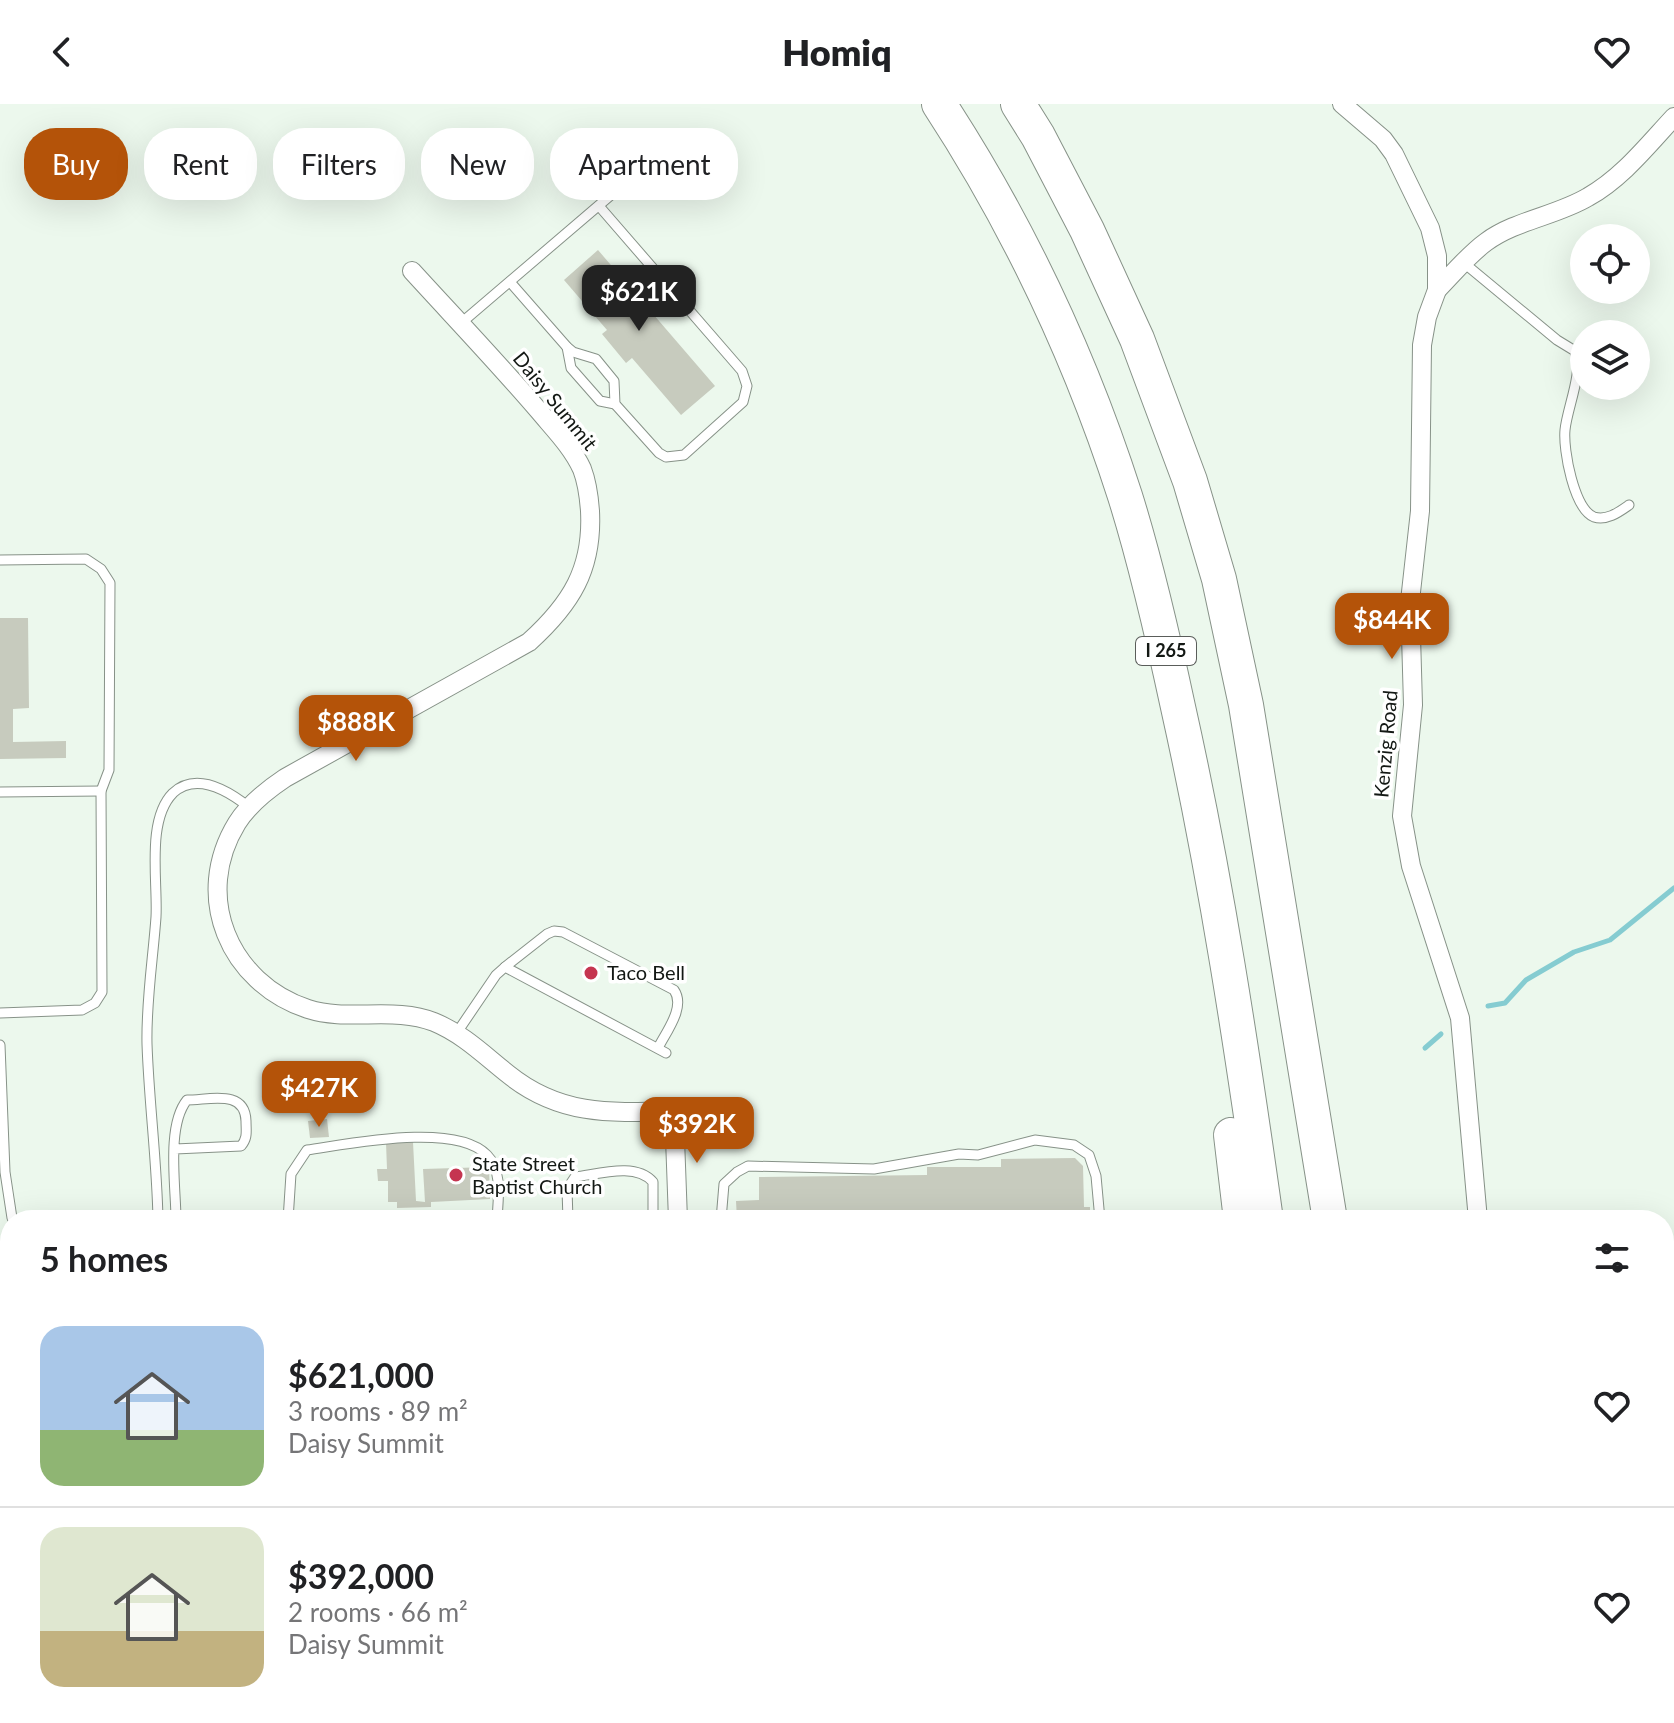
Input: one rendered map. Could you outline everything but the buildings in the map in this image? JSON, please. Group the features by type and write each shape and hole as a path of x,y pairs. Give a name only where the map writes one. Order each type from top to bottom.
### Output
{"highway":[{"name":"I 265","path":"939,104 1008,221 1077,367 1104,436 1145,566 1206,836 1264,1210"},
{"path":"1018,104 1087,230 1137,339 1190,481 1219,579 1246,705 1328,1210"},
{"path":"1195,784 1240,1210"}],"street":[{"name":"Kenzig Road","path":"1342,104 1383,139 1403,168 1435,243 1437,290 1427,317 1422,345 1420,511 1410,601 1413,705 1402,816 1411,866 1460,1018 1477,1210"},
{"path":"1437,290 1485,243 1533,219 1587,198 1606,186 1674,117"},
{"name":"Daisy Summit","path":"412,271 574,453 589,497 591,534 588,555 573,593 554,620 529,642 263,793 238,822 225,846 217,896 221,921 232,948 247,970 266,988 287,1001 312,1010 401,1015 433,1022 478,1047 532,1091 563,1106 587,1111 674,1111 678,1210"}],"lane":[{"path":"460,324 606,200"},
{"path":"567,347 571,368 600,401 615,404 666,457 681,456 743,402 747,380 742,371 599,206"},
{"path":"1464,263 1557,340 1575,351 1578,367 1564,433 1567,463 1580,502 1595,517 1606,517 1629,505"},
{"path":"510,282 567,347 596,359 611,376 615,386 615,404"},
{"path":"0,560 86,559 107,575 112,614 109,770 101,791 102,992 95,1003 82,1010 0,1013"},
{"path":"158,1210 147,1013 156,915 158,825 172,795 190,786 205,784 229,791 250,808"},
{"path":"0,792 101,791"},
{"path":"456,1034 496,975 505,967 547,934 554,931 563,932 674,990 679,996 679,1006 662,1050 505,967"},
{"path":"0,1045 5,1172 11,1210"},
{"path":"157,1158 175,1152 241,1146 246,1140 246,1111 240,1102 232,1099 187,1100 180,1109 175,1129 175,1152 176,1210"},
{"path":"289,1210 291,1174 307,1150 412,1136 463,1141 487,1155 498,1175 497,1210"},
{"path":"722,1210 724,1184 748,1166 874,1169 959,1154 978,1155 1035,1140 1074,1145 1089,1155 1096,1176 1099,1210"},
{"path":"568,1210 567,1189 575,1177 630,1171 647,1175 653,1182 653,1210"}],"waterway":[{"path":"1488,1006 1505,1003 1526,980 1574,952 1610,940 1674,888"},
{"path":"1425,1048 1441,1034"}],"place":[{"name":"Taco Bell","path":"591,973"},
{"name":"State Street Baptist Church","path":"456,1175"}]}
